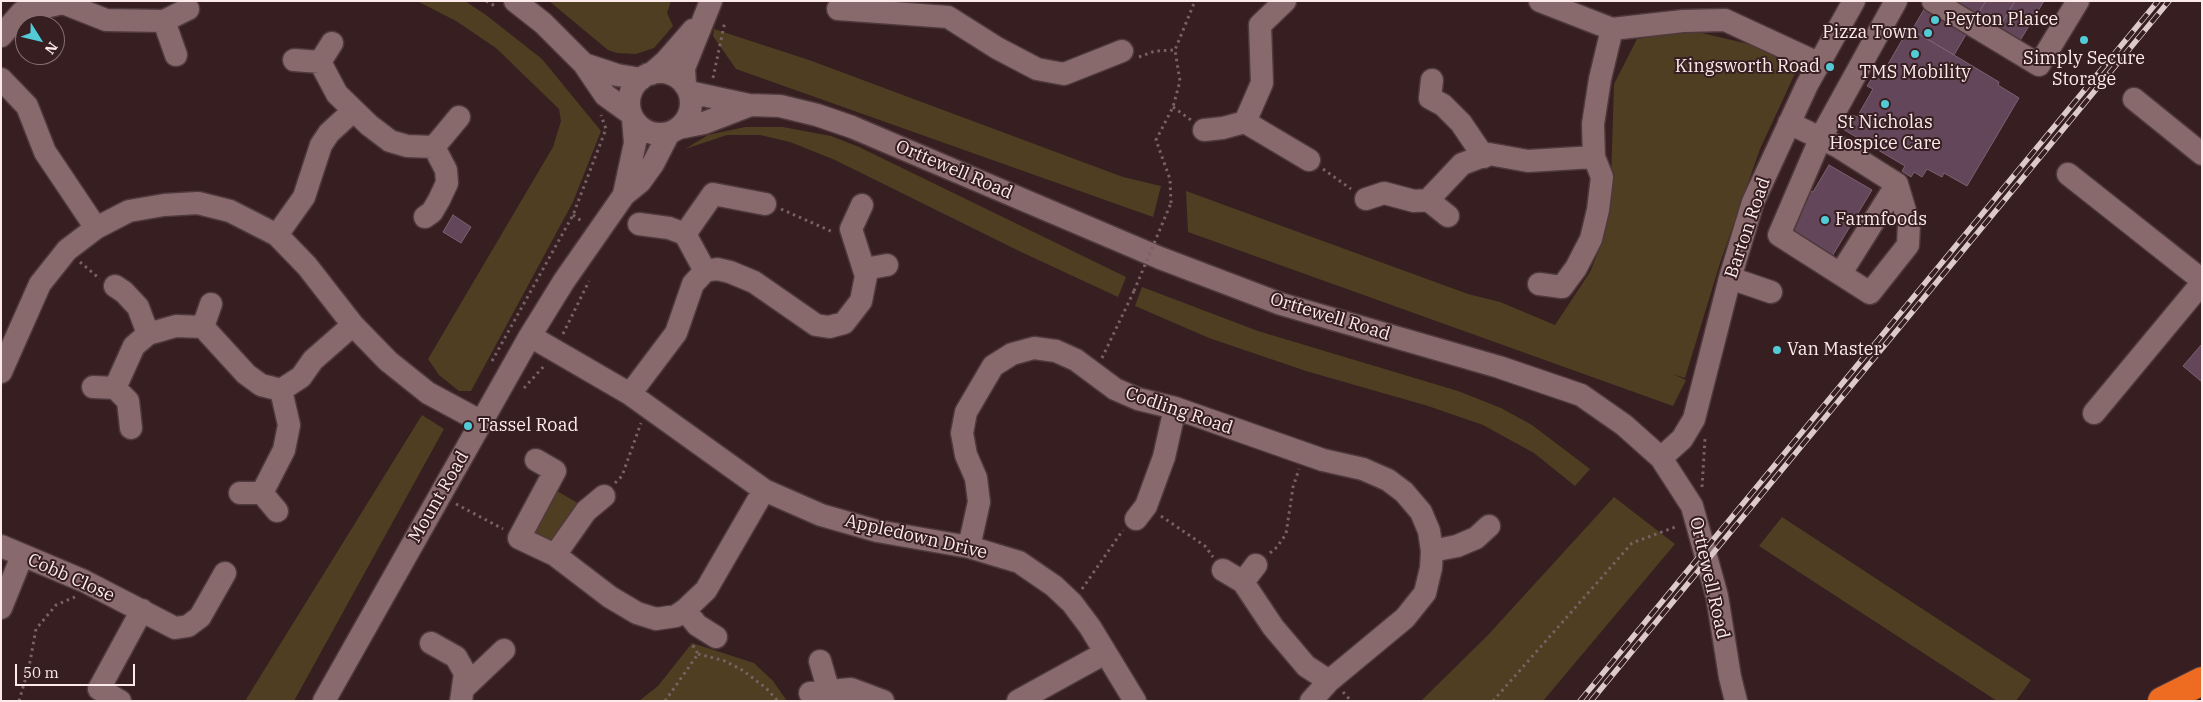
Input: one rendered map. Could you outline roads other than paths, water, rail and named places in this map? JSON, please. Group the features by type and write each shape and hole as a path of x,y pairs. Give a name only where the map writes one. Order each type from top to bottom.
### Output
{"highway":[{"path":"2162,701 2202,681"}],"street":[{"path":"515,1 543,24 584,64 606,95 649,132 674,130 690,112 684,68 713,11"},
{"path":"1245,122 1262,83 1260,25 1285,1"},
{"path":"1540,1 1612,29 1683,21 1725,11 1820,64"},
{"name":"Barton Road","path":"1661,458 1682,439 1694,419 1730,278 1753,202 1789,123 1854,1"},
{"path":"1789,123 1821,138 1897,184 1908,224 1908,245 1870,293 1779,235 1821,138 1896,1"},
{"path":"1933,1 2039,65 2078,1"},
{"path":"1,36 22,12 63,3 106,20 164,21 188,9"},
{"path":"835,10 952,9 997,48 1037,69 1064,74 1097,50 1122,51"},
{"path":"632,116 631,94 646,76 666,61 713,11"},
{"path":"164,21 176,55"},
{"path":"1538,284 1562,287 1576,268 1591,239 1598,210 1602,178 1594,157 1593,124 1600,79 1612,29"},
{"path":"320,62 332,43"},
{"path":"294,60 320,62"},
{"path":"320,62 337,94 353,111 390,141 406,146 434,148"},
{"path":"584,64 617,75 646,76 664,72 675,76 687,89"},
{"path":"1,79 27,106 45,152 96,228"},
{"path":"1432,80 1430,98 1443,105 1461,122 1484,157"},
{"name":"Orttewell Road","path":"687,89 749,105 780,106 817,115 861,131 1160,258 1281,304 1499,367 1581,395 1624,425 1661,458 1692,506 1717,596 1730,677 1736,701"},
{"path":"2134,99 2202,154"},
{"name":"Orttewell Road","path":"674,130 704,123 749,105"},
{"path":"277,235 304,197 321,145 329,133 353,111"},
{"name":"Mount Road","path":"624,195 632,169 635,143 632,116"},
{"path":"434,148 459,117"},
{"path":"1204,130 1223,128 1245,122 1309,160"},
{"name":"Mount Road","path":"324,701 452,503 482,422 530,336 564,281 624,195 640,182 654,164 674,130"},
{"path":"425,217 432,212 447,183 446,170 434,148"},
{"path":"1366,199 1384,193 1414,201 1428,200 1462,164 1489,154 1528,161 1594,157"},
{"path":"2068,174 2202,281 2094,413"},
{"path":"1840,273 1897,184"},
{"path":"685,234 713,194 765,204"},
{"path":"1428,200 1448,216"},
{"path":"1,372 40,284 67,250 96,228 129,211 164,205 198,203 230,211 277,235 307,266 353,325 388,361 428,393 482,422"},
{"path":"630,394 676,333 693,284 705,271 717,269 754,282 816,325 828,327 844,323 861,302 866,276 851,229 862,205"},
{"path":"640,224 685,234 705,271"},
{"path":"865,269 887,265"},
{"path":"1730,278 1770,292"},
{"path":"115,286 124,292 138,307 148,334"},
{"path":"203,327 211,304"},
{"path":"131,428 128,401 104,388 134,346 148,334 176,326 203,327 246,374 261,386 281,390 301,377 313,360 353,325"},
{"name":"Appledown Drive","path":"530,336 554,352 630,394 764,490 821,515 877,531 968,547 1019,562 1054,586 1072,603 1135,701"},
{"name":"Codling Road","path":"968,547 979,502 976,478 966,455 962,433 966,412 993,366 1012,354 1034,348 1056,351 1076,360 1094,375 1138,399 1175,408 1305,453 1364,469 1388,480 1404,492 1421,512 1429,531 1432,552 1431,568 1425,593 1405,618 1329,681 1311,701"},
{"path":"262,493 284,450 289,425 281,390"},
{"path":"1141,513 1164,457 1175,408"},
{"path":"536,460 556,471 519,538 555,555 610,597 637,613 656,619 681,613 706,590 764,490"},
{"path":"240,493 262,493"},
{"path":"262,493 277,511"},
{"path":"555,555 586,511 604,496"},
{"path":"1432,552 1457,546 1476,538 1489,526"},
{"name":"Cobb Close","path":"1,546 84,582 175,628 188,626 200,617 225,572"},
{"path":"1,608 22,556"},
{"path":"1223,570 1250,574 1273,627 1306,666 1329,681"},
{"path":"120,701 99,688 142,610"},
{"path":"681,613 716,637"},
{"path":"432,643 456,657 465,672 462,695"},
{"path":"462,695 504,650"},
{"path":"1018,701 1105,653"},
{"path":"820,661 820,693 851,689 883,701"},
{"path":"1727,701 1730,677"}],"railway":[{"path":"1580,701 2158,1"},
{"path":"1591,701 2169,1"}],"place":[{"name":"Peyton Plaice","path":"1935,20"},
{"name":"Pizza Town","path":"1928,33"},
{"name":"Simply Secure Storage","path":"2084,40"},
{"name":"TMS Mobility","path":"1915,54"},
{"name":"Kingsworth Road","path":"1830,67"},
{"name":"St Nicholas Hospice Care","path":"1885,104"},
{"name":"Farmfoods","path":"1825,220"},
{"name":"Van Master","path":"1777,350"},
{"name":"Tassel Road","path":"468,426"}]}
